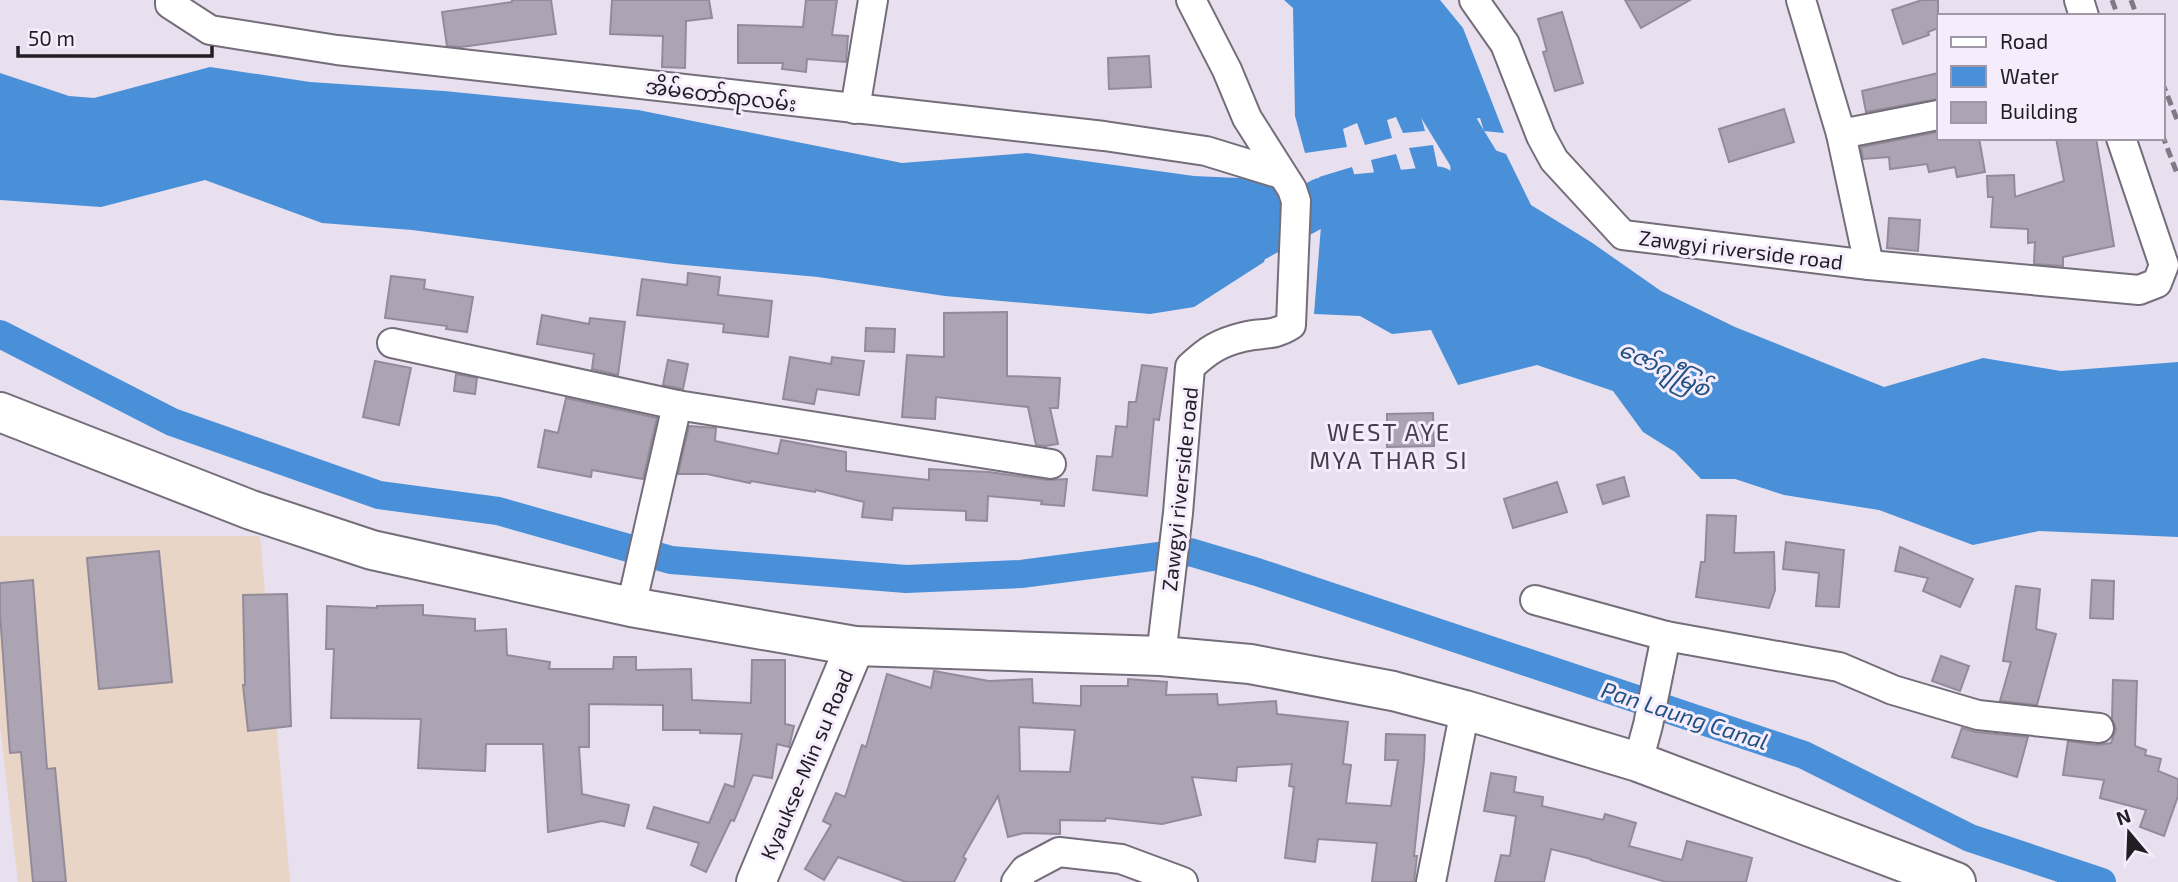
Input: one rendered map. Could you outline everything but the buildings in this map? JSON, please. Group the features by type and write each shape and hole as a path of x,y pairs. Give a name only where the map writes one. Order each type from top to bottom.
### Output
{"street":[{"name":"အိမ်တော်ရာလမ်း","path":"170,0 170,4 211,30 337,50 1104,135 1206,151 1281,174"},
{"path":"855,109 873,0"},
{"name":"Zawgyi riverside road","path":"1161,656 1178,513 1190,367 1211,348 1244,336 1278,334 1291,325 1296,201 1292,189 1247,118 1227,70 1191,0"},
{"name":"Zawgyi riverside road","path":"1474,0 1505,44 1541,136 1554,160 1623,234 1868,265 2139,290 2157,283 2164,265 2122,140"},
{"path":"1809,2 1841,134 1868,265"},
{"path":"1841,134 1937,115"},
{"path":"392,343 677,405 1051,464"},
{"path":"631,607 677,405"},
{"path":"0,412 251,510 372,550 631,607 855,646 1161,656 1250,664 1392,691 1637,762 1956,882"},
{"path":"1535,600 1666,636 1839,667 1893,690 1978,715 2099,728"},
{"path":"1637,762 1648,725 1666,636"},
{"name":"Kyaukse-Min su Road","path":"756,882 855,646"},
{"path":"1431,882 1465,710"},
{"path":"1016,882 1025,870 1059,852 1121,859 1183,882"}],"shaded area":[{"path":"0,536 260,536 290,882 18,882 0,725"}],"water":[{"path":"1284,0 1440,0 1463,28 1504,133 1484,131 1480,118 1465,120 1467,129 1444,127 1442,113 1420,113 1425,131 1403,133 1396,117 1387,120 1392,138 1365,145 1357,123 1343,129 1347,147 1305,153 1295,116 1293,8"},
{"path":"210,67 310,82 444,91 638,110 902,163 1027,153 1194,176 1286,180 1264,262 1194,307 1150,314 945,296 818,277 674,264 412,230 322,223 205,180 101,207 0,200 0,73 69,96 94,98"},
{"path":"1449,142 1469,145 1474,178 1491,178 1483,146 1506,154 1531,205 1591,242 1661,291 1735,327 1884,387 1983,358 2061,371 2178,362 2178,537 2039,531 1973,545 1879,510 1784,495 1735,479 1701,479 1675,452 1643,432 1613,391 1537,365 1458,385 1431,330 1392,334 1360,316 1314,314 1323,201 1323,185 1319,177 1352,167 1362,199 1379,193 1371,160 1396,154 1406,186 1420,182 1409,148 1433,145 1440,179 1451,179"}],"waterway":[{"name":"ဇော်ဂျီမြစ်","path":"1377,0 1489,184 1512,238"},
{"path":"1218,258 1323,201 1437,190"},
{"name":"Pan Laung Canal","path":"0,334 172,422 379,495 498,511 671,560 906,579 1021,574 1190,552 1804,755 1970,838 2102,882"}],"railway":[{"path":"2112,0 2117,14"},
{"path":"2131,0 2136,14"},
{"path":"2164,87 2178,122"},
{"path":"2164,139 2178,176"}],"district":[{"name":"WEST AYE MYA THAR SI","path":"1389,445"}]}
